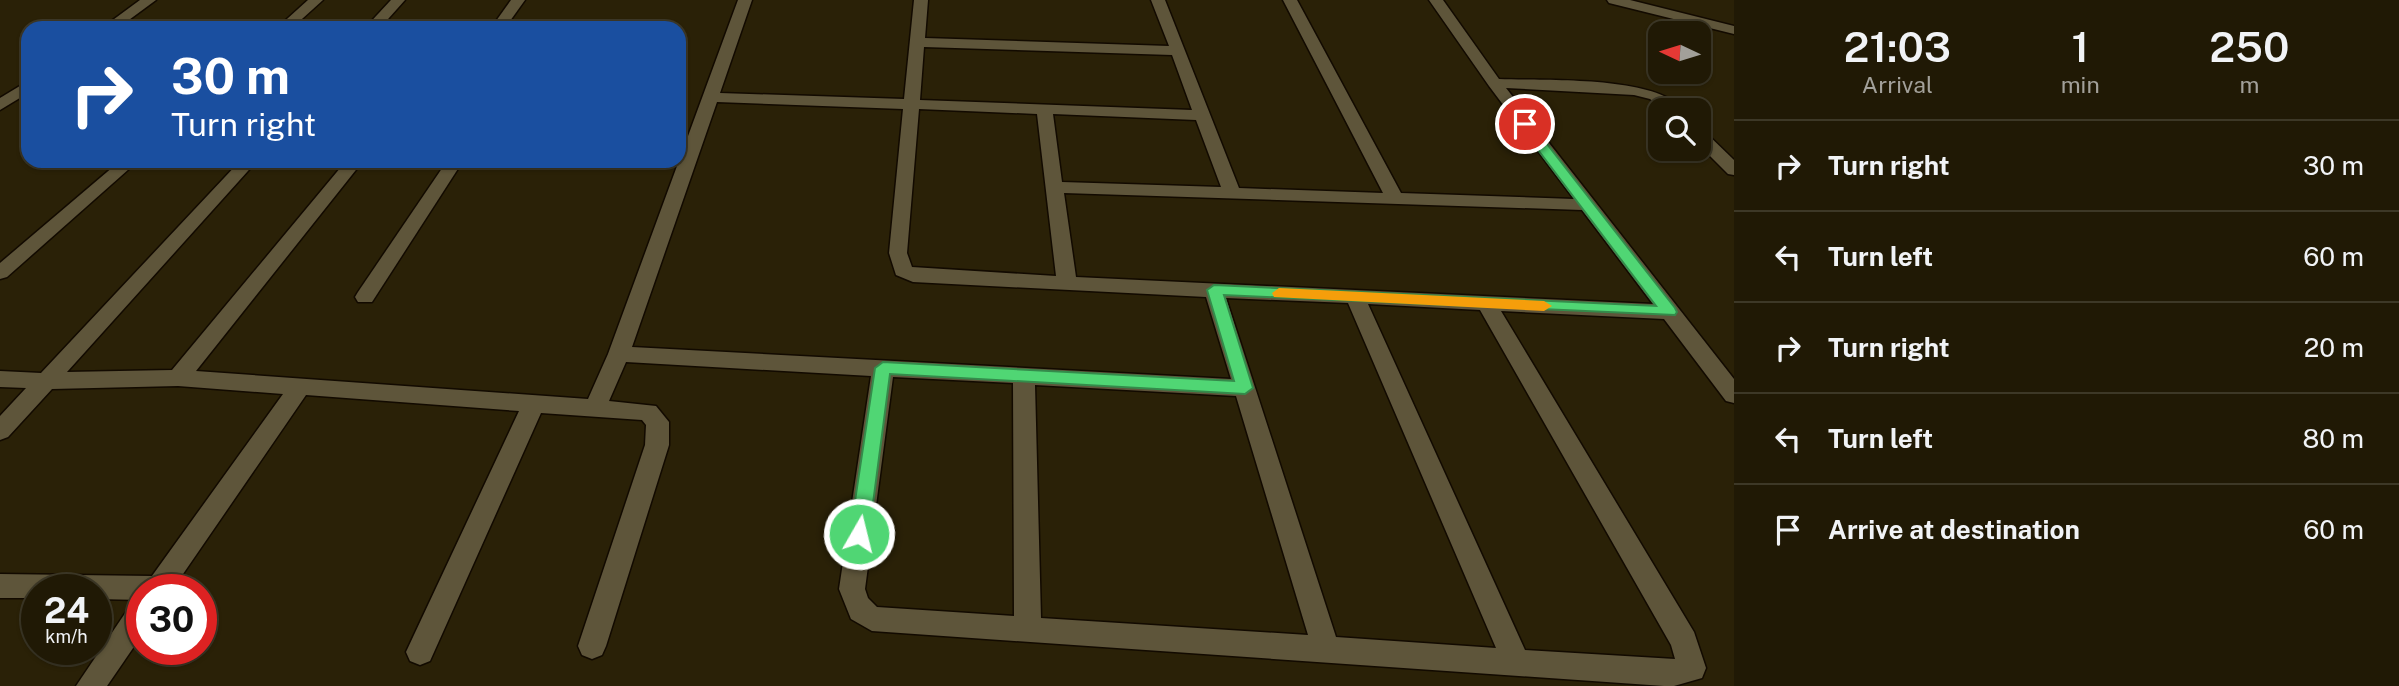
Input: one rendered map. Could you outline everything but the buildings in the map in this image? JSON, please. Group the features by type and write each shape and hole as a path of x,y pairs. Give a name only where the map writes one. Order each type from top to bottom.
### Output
{"street":[{"path":"119,21 149,0"},
{"path":"292,21 316,0"},
{"path":"378,21 398,0"},
{"path":"503,21 518,0"},
{"path":"686,165 745,0"},
{"path":"921,0 898,253 903,271 928,278 1669,312"},
{"path":"1157,0 1232,193"},
{"path":"1290,0 1395,199"},
{"path":"1436,0 1494,83 1587,205 1669,312 1731,386"},
{"path":"1614,0 1734,30"},
{"path":"917,43 1177,51"},
{"path":"1494,83 1634,90 1658,98"},
{"path":"0,106 21,91"},
{"path":"710,97 1202,115"},
{"path":"1044,110 1067,283"},
{"path":"1711,147 1734,170"},
{"path":"0,273 122,168"},
{"path":"0,431 243,168"},
{"path":"177,378 349,168"},
{"path":"365,297 450,168"},
{"path":"595,408 619,354 685,168"},
{"path":"1054,187 1587,205"},
{"path":"1214,290 1326,649"},
{"path":"1355,297 1516,662"},
{"path":"883,368 852,589 855,603 861,613 872,619 1672,673 1692,668 1684,642 1486,303"},
{"path":"619,354 1245,388"},
{"path":"1024,376 1028,628"},
{"path":"0,379 45,381 177,378 648,412 659,422 657,445 592,646"},
{"path":"169,574 301,386"},
{"path":"420,652 534,404"},
{"path":"0,586 126,588"},
{"path":"90,686 126,635"}],"slow traffic":[{"path":"1279,293 1544,306"}],"route":[{"path":"859,534 883,368 1245,388 1214,290 1669,312 1525,124"}]}
